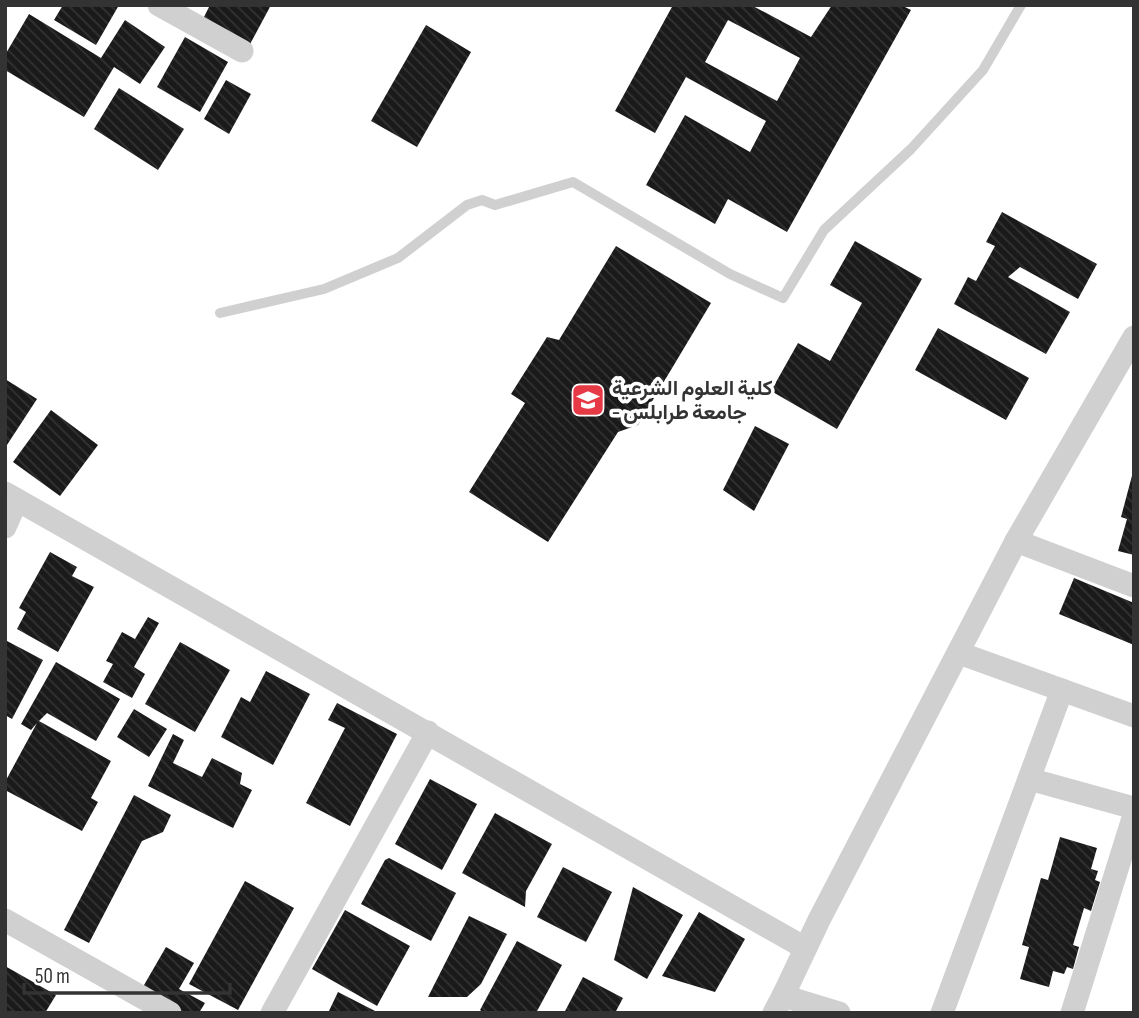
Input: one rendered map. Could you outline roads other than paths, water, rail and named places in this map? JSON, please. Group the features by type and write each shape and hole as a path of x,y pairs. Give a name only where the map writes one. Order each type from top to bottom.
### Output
{"street":[{"path":"159,5 242,51"},
{"path":"839,1013 779,1005 1016,541 1134,337"},
{"path":"5,527 11,497 806,948"},
{"path":"1016,541 1134,586"},
{"path":"958,653 1134,716"},
{"path":"942,1013 1062,690"},
{"path":"272,1013 428,732"},
{"path":"1029,779 1134,808"},
{"path":"1072,1013 1134,815"},
{"path":"5,920 170,1013"}],"lane":[{"path":"220,313 324,289 398,258 467,205 482,200 495,205 573,183 730,274 783,298 824,230 911,149 983,70 1021,5"}],"place":[{"name":"كلية العلوم الشرعية - جامعة طرابلس","path":"588,400"}]}
